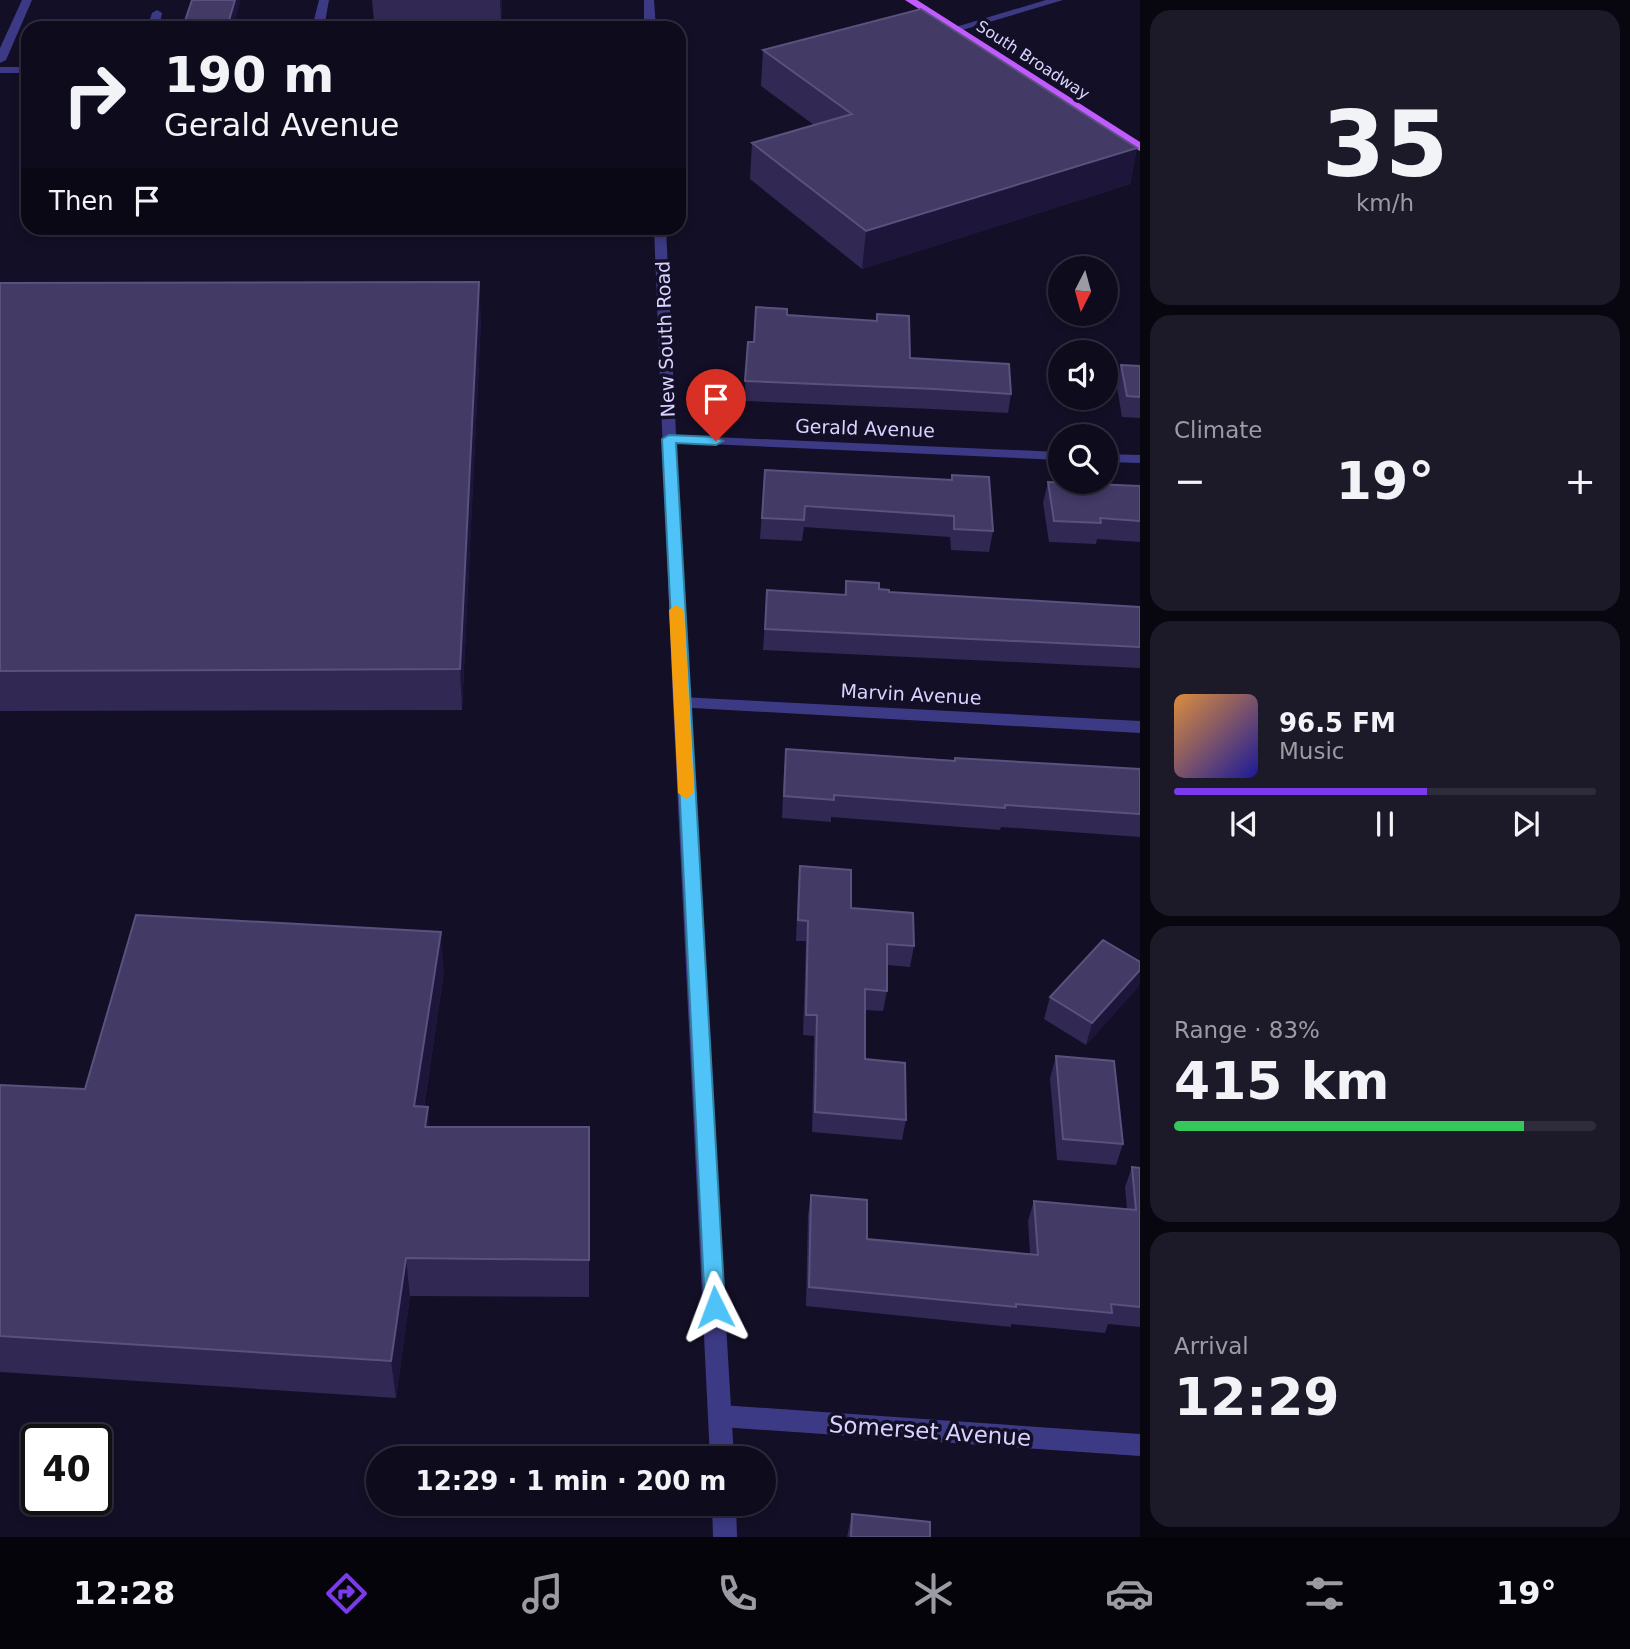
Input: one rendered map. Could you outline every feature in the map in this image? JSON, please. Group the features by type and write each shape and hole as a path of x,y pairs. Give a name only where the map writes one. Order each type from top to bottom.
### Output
{"main road":[{"name":"South Broadway","path":"910,0 1140,147"}],"street":[{"path":"0,60 27,0"},
{"path":"320,21 324,0"},
{"path":"649,0 650,21"},
{"path":"956,29 1058,0"},
{"path":"155,21 157,13"},
{"path":"0,70 21,70"},
{"name":"New South Road","path":"660,235 681,703 722,1446"},
{"name":"Gerald Avenue","path":"669,439 1048,455"},
{"path":"1118,458 1140,459"},
{"name":"Marvin Avenue","path":"681,703 1140,727"},
{"name":"Somerset Avenue","path":"721,1416 1140,1445"},
{"path":"724,1516 725,1537"}],"building":[{"path":"192,0 235,0 229,21 185,21"},
{"path":"921,9 1137,148 866,231 752,143 852,114 763,50"},
{"path":"479,282 460,669 0,671 0,283"},
{"path":"756,307 787,309 787,315 877,321 877,314 909,316 910,358 1009,364 1011,394 745,381 748,342 754,342"},
{"path":"1121,365 1140,366 1140,397 1127,396"},
{"path":"765,470 952,480 952,475 989,477 993,531 954,529 954,516 805,506 804,520 762,518"},
{"path":"1118,485 1140,486 1140,521 1100,518 1101,523 1054,521 1050,494 1118,494"},
{"path":"846,581 879,583 879,589 889,592 1140,607 1140,647 765,629 767,590 846,595"},
{"path":"786,749 955,761 955,758 1140,769 1140,814 1005,805 1005,808 834,795 834,800 784,796"},
{"path":"800,866 851,870 851,908 913,913 914,946 887,944 887,991 865,989 865,1059 905,1063 906,1120 815,1112 817,1015 806,1015 808,921 798,920"},
{"path":"136,915 441,932 414,1106 428,1107 425,1127 589,1127 589,1260 406,1258 391,1361 0,1336 0,1085 85,1089"},
{"path":"1103,940 1140,962 1140,970 1092,1023 1050,997"},
{"path":"1056,1056 1114,1061 1123,1144 1063,1139"},
{"path":"1132,1167 1140,1168 1140,1307 1111,1304 1112,1313 1016,1304 1016,1307 809,1287 811,1195 867,1200 867,1239 1038,1255 1034,1201 1136,1210"},
{"path":"852,1514 930,1522 930,1537 851,1537"}],"slow traffic":[{"path":"676,610 686,793"}],"route":[{"path":"715,1307 669,439 716,441"}]}
